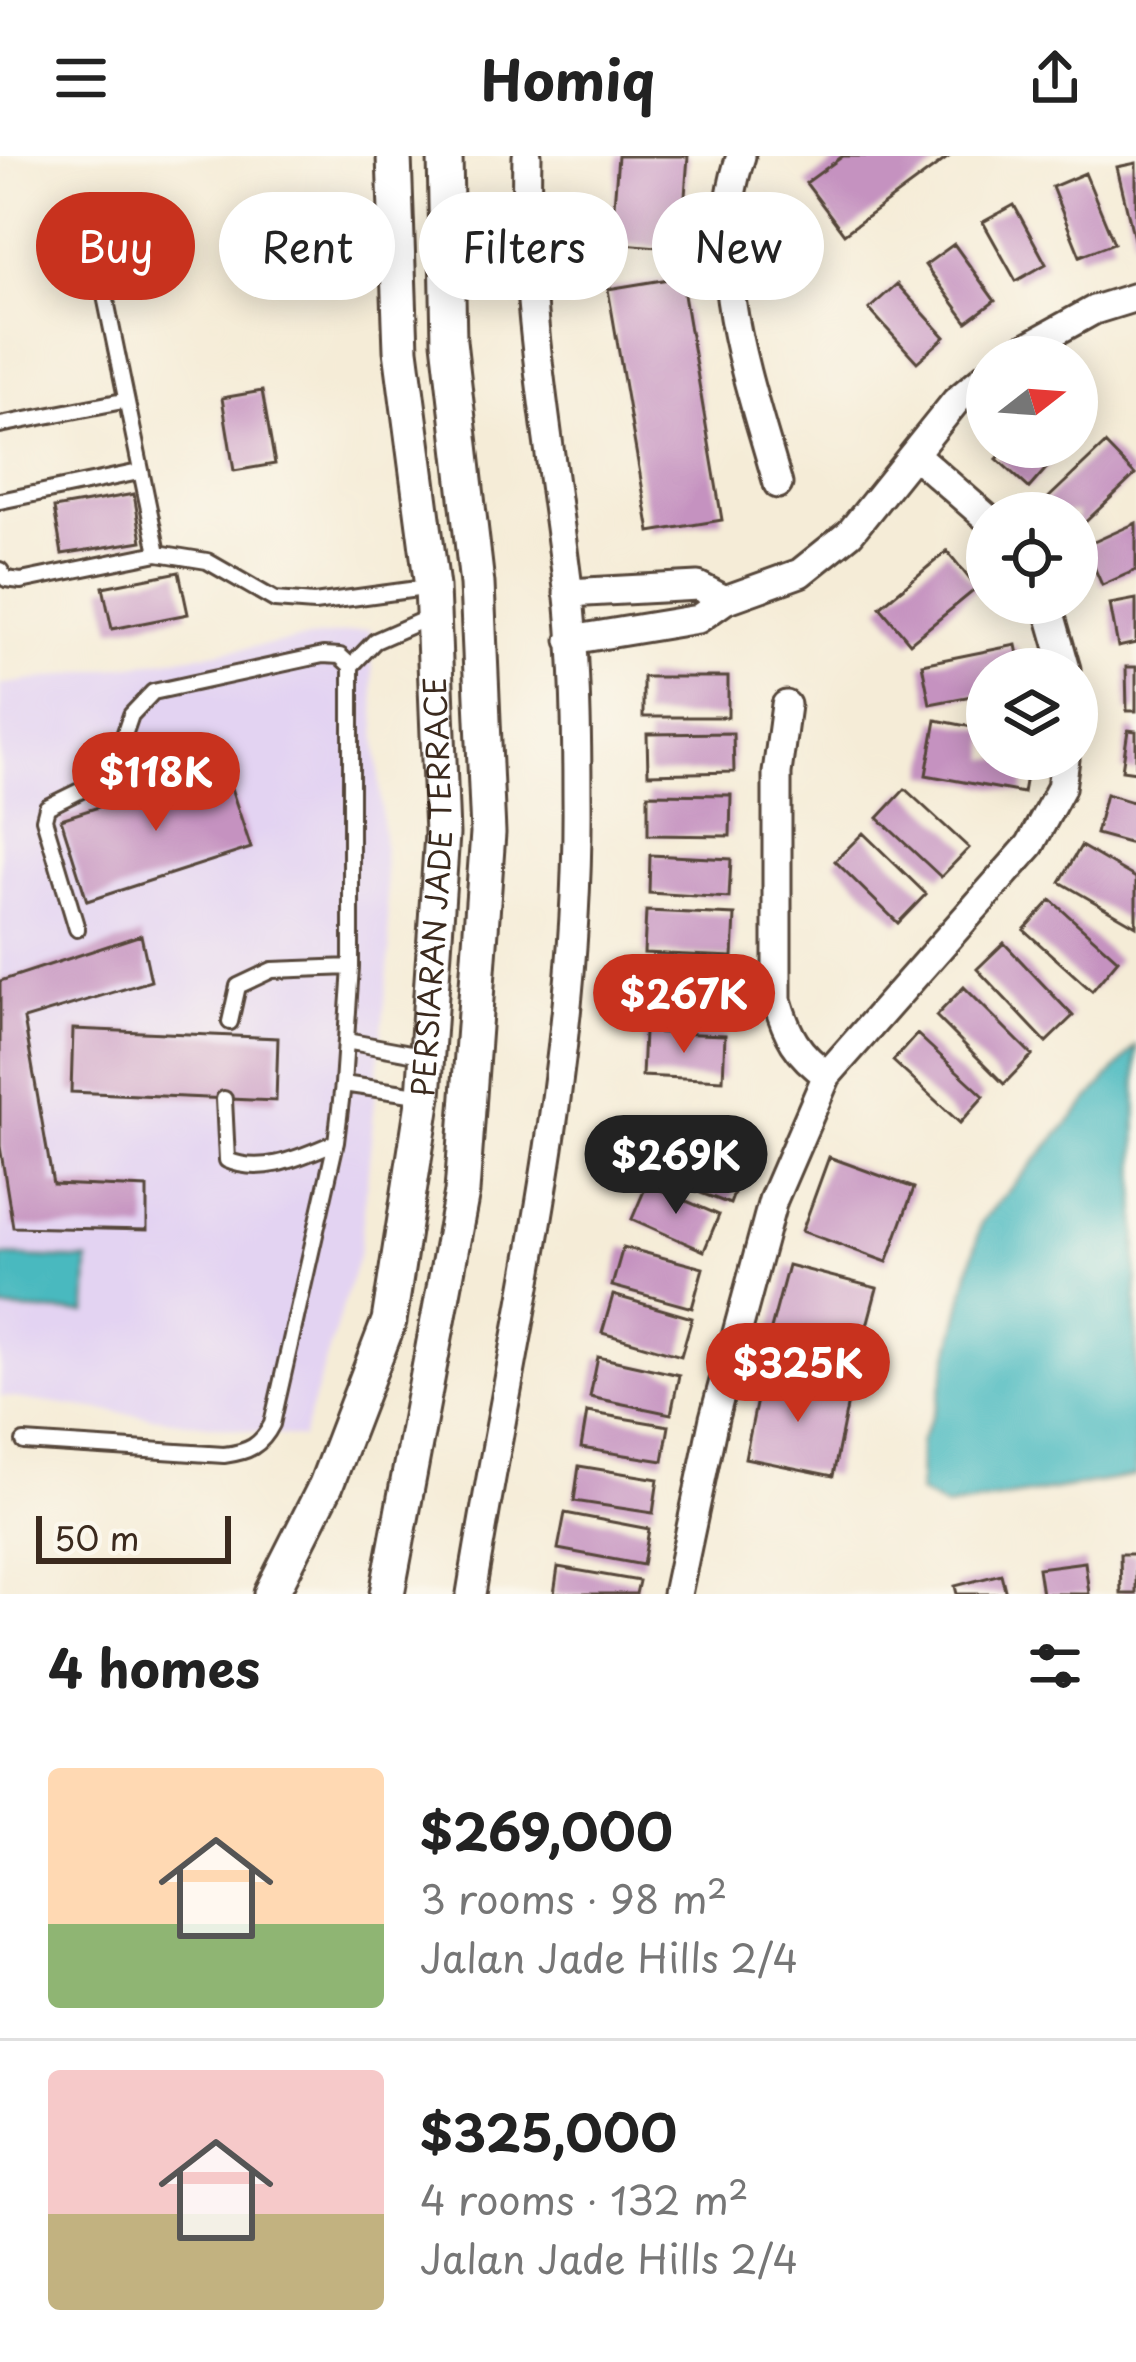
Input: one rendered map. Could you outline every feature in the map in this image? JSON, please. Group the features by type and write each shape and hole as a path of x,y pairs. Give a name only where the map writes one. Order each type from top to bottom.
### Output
{"street":[{"name":"PERSIARAN JADE TERRACE","path":"271,1594 326,1485 389,1321 424,1096 442,834 432,602 401,350 394,156"},
{"name":"PERSIARAN JADE TERRACE","path":"387,1594 462,1192 488,833 477,584 449,341 445,156"},
{"path":"471,1594 532,1277 569,1014 577,798 571,640 525,249 527,156"},
{"path":"740,156 727,266 739,345 778,484"},
{"path":"1048,336 1094,310 1136,297"},
{"path":"571,640 698,619 725,600 800,574 850,533 966,393"},
{"path":"914,454 966,500"},
{"path":"568,593 698,586 725,600"},
{"path":"786,705 777,773 777,1000 787,1033 801,1056 827,1075"},
{"path":"677,1594 714,1418 772,1200 827,1075 1030,845 1062,780"}],"lane":[{"path":"105,300 158,553"},
{"path":"0,424 123,401"},
{"path":"0,501 139,472"},
{"path":"0,569 6,579 21,581 158,553 207,561 274,600 432,602"},
{"path":"24,1442 224,1455 245,1452 264,1440 337,1142 344,1084 351,967 351,666 375,641 432,602"},
{"path":"77,929 44,819 47,807 110,776 140,703 154,692 323,656 340,656 351,666"},
{"path":"230,1022 238,986 257,974 351,967"},
{"path":"346,1041 427,1056"},
{"path":"344,1084 424,1096"},
{"path":"224,1100 227,1160 244,1167 285,1162 337,1142"}],"shaded area":[{"path":"370,629 390,951 360,1250 302,1438 0,1396 0,685"}],"water":[{"path":"1136,1046 1136,1476 946,1508 919,1493 920,1442 937,1405 981,1222"},
{"path":"0,1256 88,1260 86,1313 0,1309"}],"building":[{"path":"618,156 688,156 685,192 652,192 652,247 628,244 628,192 615,192"},
{"path":"843,156 950,156 844,234 824,207 824,192 813,192 806,183"},
{"path":"1136,163 1136,239 1134,239 1117,167"},
{"path":"1085,173 1114,243 1080,256 1052,187"},
{"path":"1014,205 1046,264 1016,281 983,222"},
{"path":"954,244 995,301 967,322 925,265"},
{"path":"652,282 652,300 685,300 722,520 650,532 610,300 628,300 628,286"},
{"path":"897,284 945,337 917,362 869,309"},
{"path":"262,391 275,464 234,471 222,398"},
{"path":"1105,444 1135,475 1098,510 1098,492 1055,492 1080,468 1098,468 1098,451"},
{"path":"1007,468 1047,468 1029,488"},
{"path":"134,494 142,541 62,554 54,508"},
{"path":"1136,523 1136,570 1102,585 1098,540"},
{"path":"947,551 966,574 966,597 910,643 880,607"},
{"path":"179,572 188,614 112,629 103,587"},
{"path":"1136,599 1136,643 1118,647 1110,604"},
{"path":"966,655 966,697 930,704 922,664"},
{"path":"1126,667 1136,667 1136,711 1127,711"},
{"path":"643,677 728,677 728,717 643,717"},
{"path":"936,720 966,726 966,780 1025,780 1023,793 926,775"},
{"path":"1128,730 1136,731 1136,772 1122,770"},
{"path":"733,733 734,772 648,774 647,734"},
{"path":"224,767 251,848 87,901 61,819"},
{"path":"905,789 969,848 941,877 878,818"},
{"path":"648,794 731,795 730,836 648,835"},
{"path":"1106,794 1136,803 1136,845 1096,834"},
{"path":"863,833 926,894 898,923 835,861"},
{"path":"1081,846 1136,878 1136,926 1060,882"},
{"path":"650,855 731,859 729,898 649,893"},
{"path":"1051,900 1118,960 1092,991 1024,930"},
{"path":"646,911 735,915 733,957 644,953"},
{"path":"141,935 151,981 24,1019 53,1184 147,1188 147,1230 13,1227 0,1146 0,981"},
{"path":"1004,943 1073,1016 1046,1042 977,969"},
{"path":"644,972 727,980 723,1022 640,1015"},
{"path":"964,987 1032,1055 1004,1084 936,1016"},
{"path":"73,1029 278,1038 276,1101 71,1092"},
{"path":"644,1032 725,1035 723,1080 642,1076"},
{"path":"917,1034 984,1096 960,1123 893,1061"},
{"path":"661,1138 743,1169 730,1204 648,1173"},
{"path":"829,1157 914,1188 887,1262 802,1231"},
{"path":"647,1184 719,1215 704,1251 632,1219"},
{"path":"623,1247 703,1268 692,1308 612,1286"},
{"path":"788,1265 877,1288 856,1367 767,1344"},
{"path":"613,1295 692,1318 681,1356 602,1333"},
{"path":"598,1357 679,1375 671,1414 590,1397"},
{"path":"762,1375 850,1392 833,1476 745,1458"},
{"path":"587,1412 669,1426 663,1461 581,1448"},
{"path":"579,1466 658,1479 653,1513 574,1501"},
{"path":"565,1513 649,1529 643,1565 558,1549"},
{"path":"1120,1554 1136,1554 1136,1594 1121,1594"},
{"path":"1085,1562 1089,1594 1042,1594 1038,1568"},
{"path":"558,1567 639,1581 636,1594 554,1594"},
{"path":"1001,1574 1006,1594 957,1594 955,1586"}]}
